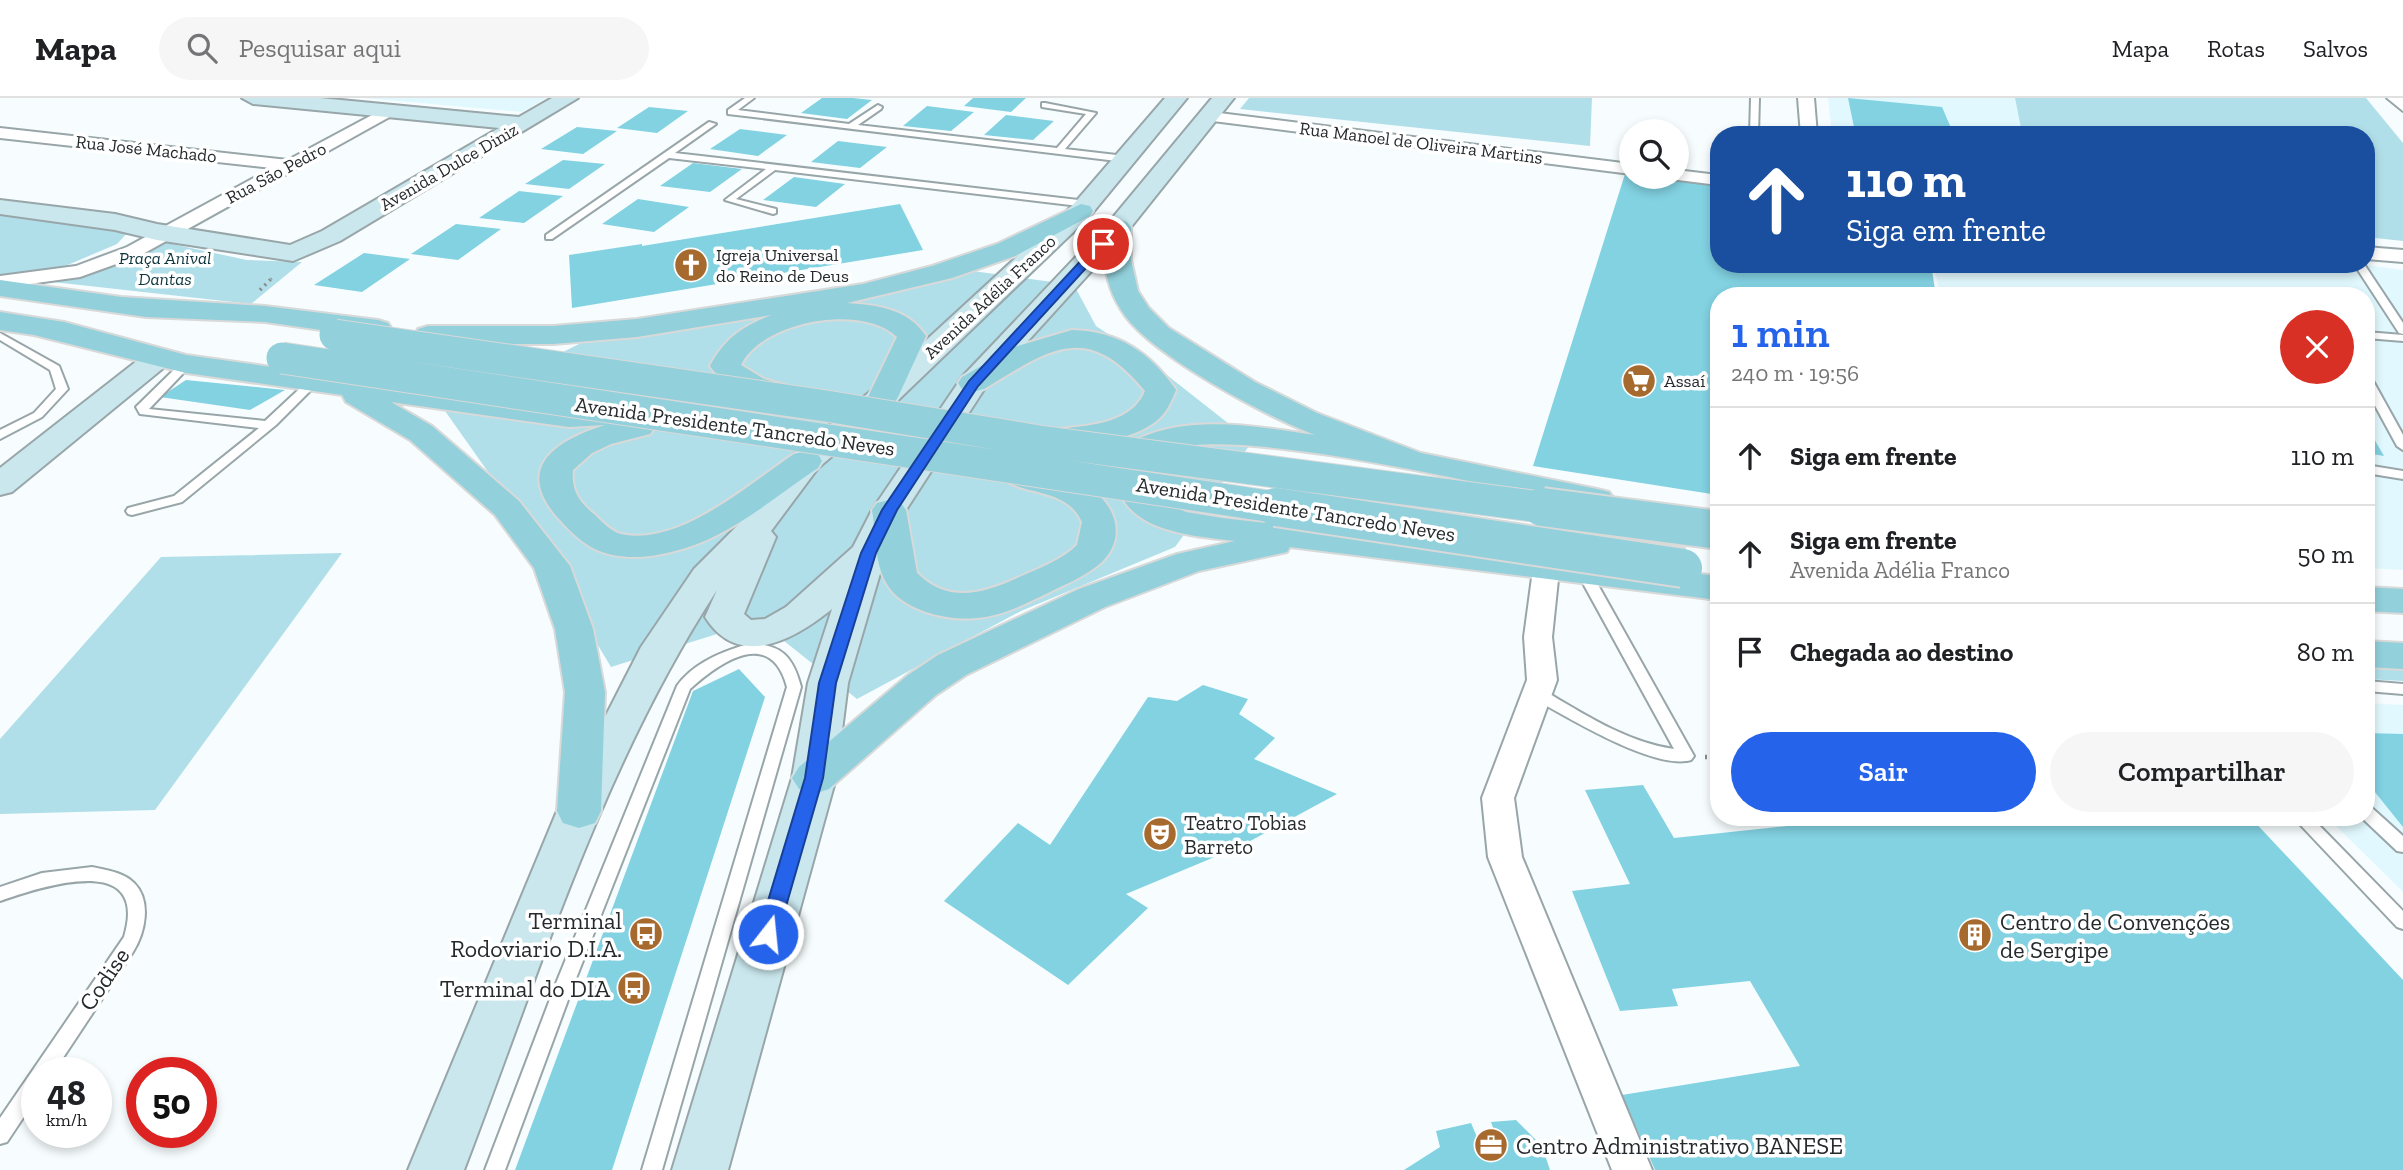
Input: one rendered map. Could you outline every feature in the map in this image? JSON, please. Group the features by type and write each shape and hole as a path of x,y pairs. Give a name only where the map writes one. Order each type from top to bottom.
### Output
{"main road":[{"path":"253,98 523,124"},
{"name":"Avenida Dulce Diniz","path":"296,253 331,236 567,98"},
{"name":"Avenida Adélia Franco","path":"767,515 806,461 883,397 1084,208 1176,98"},
{"name":"Avenida Adélia Franco","path":"868,553 890,510 974,383 1118,227 1217,107"},
{"path":"0,207 115,222 163,233 296,253"},
{"path":"428,335 553,335 636,328 864,292 942,272 1006,250 1084,208"},
{"path":"1118,227 1118,260 1124,291 1138,313 1159,334 1283,409 1412,461"},
{"name":"Avenida Presidente Tancredo Neves","path":"0,288 826,406 1039,441 1710,527"},
{"path":"37,327 172,362 569,418 631,411 650,405 660,396 656,384 606,364 428,335 265,314 122,305"},
{"path":"826,406 744,382 725,366 726,357 740,340 775,323 823,314 880,313 908,329 911,342 883,397"},
{"name":"Avenida Presidente Tancredo Neves","path":"0,321 282,358 1683,568 1710,582"},
{"path":"974,383 1016,356 1051,342 1079,338 1107,343 1129,354 1161,390 1159,401 1152,410 1122,427 1039,441"},
{"path":"0,485 172,362"},
{"path":"327,383 421,433 507,508 552,566 573,629 584,692 579,811"},
{"path":"750,429 635,428 603,437 569,455 556,470 555,496 582,523 611,543 650,544 697,532 806,461"},
{"path":"1710,526 1412,461 1204,433 1166,439 1148,446 1135,467 1136,494 1143,505 1164,518 1240,531 1586,576 1710,585"},
{"path":"890,510 899,574 915,591 960,607 978,606 1011,596 1086,557 1097,544 1099,519 1094,509 1070,492 1042,481 970,465 960,458"},
{"path":"436,1170 579,811 660,646 707,577 767,515"},
{"path":"767,515 724,617 730,626 752,639 790,623 868,553"},
{"path":"814,778 922,685 952,665 1016,633 1093,598 1190,562 1307,538"},
{"path":"700,1170 814,778 828,683 868,553"},
{"path":"2375,599 2403,601"},
{"path":"2375,654 2403,656"}],"street":[{"path":"1806,98 1808,126"},
{"path":"2395,98 2403,106"},
{"name":"Rua Manoel de Oliveira Martins","path":"1217,107 1619,167"},
{"name":"Rua São Pedro","path":"0,282 80,271 134,251 387,112"},
{"name":"Rua José Machado","path":"0,133 292,165"},
{"path":"1689,177 1710,179"},
{"path":"2375,254 2403,256"},
{"path":"1546,570 1538,636 1542,680 1498,798 1505,858 1632,1170"}],"lane":[{"path":"750,98 731,112 1125,159"},
{"path":"1755,98 1755,126"},
{"path":"1045,105 1092,113 1059,151"},
{"path":"850,126 878,107"},
{"path":"548,237 712,124"},
{"path":"667,155 1084,208"},
{"path":"773,167 729,200 773,211"},
{"path":"2375,288 2403,331"},
{"path":"0,336 55,368 62,388 38,415 0,435"},
{"path":"2375,336 2403,338"},
{"path":"172,362 142,407 144,412 265,425 272,423"},
{"path":"132,511 178,499 272,423 327,383"},
{"path":"2375,395 2403,446"},
{"path":"2375,470 2403,475"},
{"path":"1538,694 1607,733 1642,748 1686,756 1586,576"},
{"path":"495,1170 566,981 684,686 700,671 752,639 788,666 794,687 652,1170"},
{"path":"2375,687 2403,689"},
{"path":"2375,820 2403,846"},
{"path":"2310,826 2403,922"},
{"name":"Codise","path":"0,894 66,874 113,876 129,887 137,907 134,935 53,1057"},
{"path":"0,1135 21,1104"}],"path":[{"path":"265,314 253,297 296,253"}],"shaded area":[{"path":"364,98 547,98 522,112"},
{"path":"1828,98 2015,98 2022,126 1831,126"},
{"path":"2375,266 2403,270 2403,570 2375,568 2375,287 1938,287 1936,273 2375,273"},
{"path":"2375,703 2403,705 2403,892 2336,826 2375,826"}],"green space":[{"path":"1249,98 1592,98 1590,146 1240,109"},
{"path":"2015,98 2366,98 2403,143 2403,241 2375,238 2375,126 2021,126"},
{"name":"Praça Anival Dantas","path":"0,211 106,225 128,232 117,244 63,267 0,276"},
{"name":"Praça Anival Dantas","path":"158,241 247,260 302,262 251,304 35,280"},
{"path":"973,271 1074,285 1096,326 1149,361 1252,442 1175,547 1021,611 857,699 759,621 611,667 527,527 445,411 589,339 862,298"},
{"path":"342,553 155,810 0,814 0,739 161,557"},
{"path":"2375,662 2403,664 2403,681 2375,679"}],"building":[{"path":"822,98 872,100 847,119 801,113"},
{"path":"973,98 1026,98 1011,112 964,106"},
{"path":"1848,98 1942,107 1950,126 1854,126"},
{"path":"927,106 974,112 951,131 903,126"},
{"path":"649,107 688,111 657,133 617,128"},
{"path":"1006,115 1054,121 1033,140 984,135"},
{"path":"577,127 617,131 583,154 541,149"},
{"path":"740,129 787,135 758,156 710,149"},
{"path":"838,141 887,147 860,168 811,162"},
{"path":"563,160 605,164 569,189 525,184"},
{"path":"693,163 742,169 710,192 660,186"},
{"path":"794,177 845,184 816,207 763,200"},
{"name":"Assaí","path":"1689,182 1710,184 1710,273 1932,273 1935,287 1710,287 1710,494 1533,466 1620,189 1689,189"},
{"path":"519,191 563,196 524,223 479,218"},
{"path":"638,199 689,207 654,232 602,224"},
{"path":"900,204 923,250 572,308 569,255 642,246"},
{"path":"456,224 501,229 458,260 411,254"},
{"path":"364,253 410,259 362,292 314,285"},
{"path":"186,380 285,390 250,410 160,397"},
{"path":"2375,440 2384,456 2375,454"},
{"name":"Terminal Rodoviario D.I.A.","path":"739,669 765,697 612,1170 515,1170 693,691"},
{"name":"Teatro Tobias Barreto","path":"1203,685 1248,699 1239,714 1275,738 1254,759 1337,794 1241,846 1126,894 1148,908 1068,985 944,901 1018,823 1050,845 1148,697 1177,701"},
{"path":"2375,733 2403,734 2403,827 2375,792"},
{"name":"Centro de Convenções de Sergipe","path":"1643,785 1674,838 1787,826 2258,826 2403,980 2403,1170 1655,1170 1622,1095 1800,1066 1750,981 1672,989 1678,1006 1620,1011 1572,891 1630,884 1585,790"},
{"name":"Centro Administrativo BANESE","path":"1516,1120 1542,1146 1550,1170 1404,1170 1440,1147 1436,1131 1471,1123 1480,1144 1499,1145 1491,1122"}],"place":[{"name":"Igreja Universal do Reino de Deus","path":"691,265"},
{"name":"Assaí","path":"1639,381"},
{"name":"Teatro Tobias Barreto","path":"1160,834"},
{"name":"Terminal Rodoviario D.I.A.","path":"646,934"},
{"name":"Centro de Convenções de Sergipe","path":"1975,935"},
{"name":"Terminal do DIA","path":"634,988"},
{"name":"Centro Administrativo BANESE","path":"1491,1145"}],"route":[{"path":"768,934 814,778 828,683 868,553 890,510 974,383 1103,244"}]}
